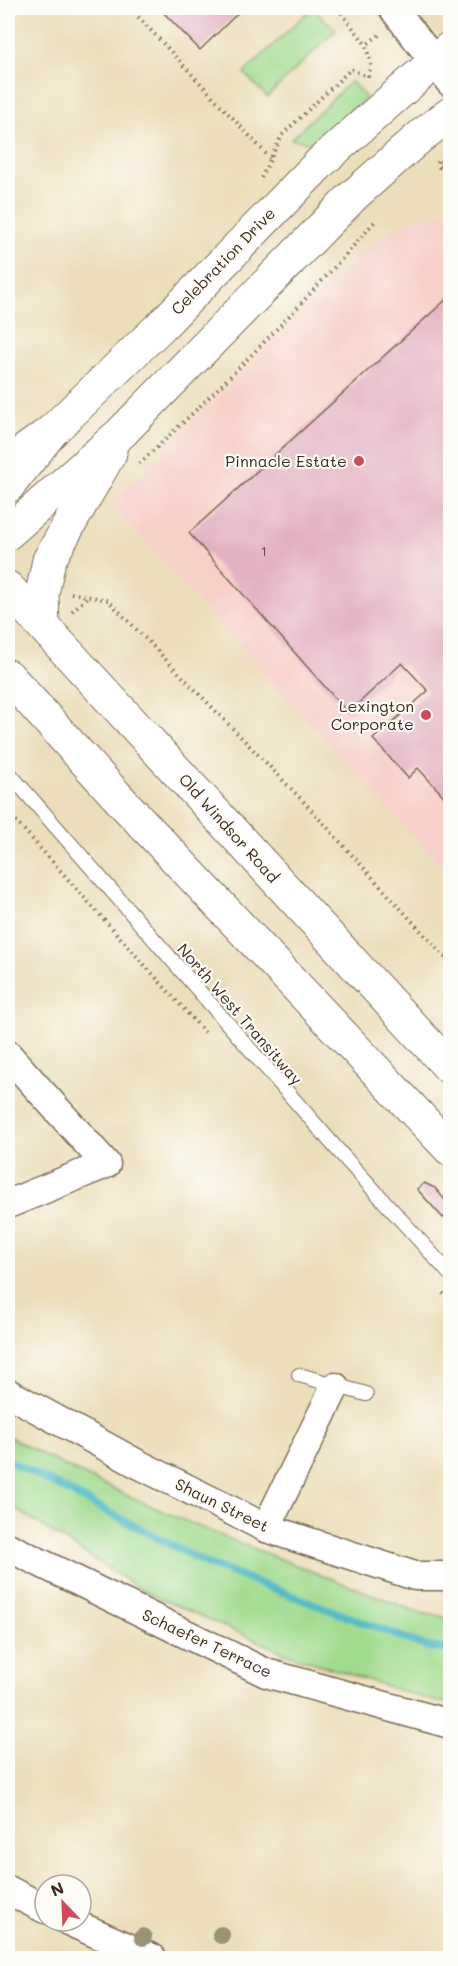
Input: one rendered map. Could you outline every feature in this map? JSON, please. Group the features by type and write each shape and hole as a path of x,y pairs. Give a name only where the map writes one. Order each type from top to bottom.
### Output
{"main road":[{"name":"Celebration Drive","path":"8,486 52,431 162,325 322,161 445,64"},
{"path":"8,533 121,432 319,229 413,142 450,114"},
{"path":"8,463 52,431"},
{"path":"43,625 42,594 48,560 81,507 121,432"},
{"name":"Old Windsor Road","path":"8,588 450,1068"},
{"path":"8,676 126,806 450,1149"}],"street":[{"path":"393,8 445,64"},
{"path":"8,1055 106,1164 8,1204"},
{"path":"266,1528 335,1387"},
{"name":"Shaun Street","path":"8,1393 136,1463 266,1528 415,1576 450,1576"},
{"name":"Schaefer Terrace","path":"8,1547 266,1673 450,1724"},
{"path":"8,1890 33,1903"},
{"path":"93,1932 152,1959"}],"lane":[{"name":"North West Transitway","path":"8,772 344,1157 450,1274"},
{"path":"299,1375 366,1394"}],"path":[{"path":"129,8 270,159 282,135 351,69 372,82"},
{"path":"338,8 366,45 371,65 367,77"},
{"path":"366,45 379,35"},
{"path":"436,156 439,167"},
{"path":"433,169 450,167"},
{"path":"138,465 190,416 333,271 379,216"},
{"path":"89,595 108,600 303,801 450,963"}],"shaded area":[{"path":"450,211 450,876 110,504 367,247 389,231 414,220"}],"green space":[{"path":"312,8 336,30 267,97 244,73"},
{"path":"351,81 366,98 316,144 291,139"},
{"path":"8,1436 108,1486 211,1531 420,1613 450,1618 450,1703 433,1701 290,1655 145,1592 8,1504"}],"building":[{"path":"159,8 233,8 238,13 200,50"},
{"name":"Pinnacle Estate","path":"450,296 450,803 418,768 408,778 373,739 428,691 402,663 348,713 189,533"},
{"path":"424,1183 435,1188 445,1200 450,1212 443,1218 417,1189"}],"waterway":[{"path":"8,1460 206,1563 428,1647 450,1650"}],"place":[{"name":"Pinnacle Estate","path":"359,461"},
{"name":"Lexington Corporate","path":"426,715"}]}
